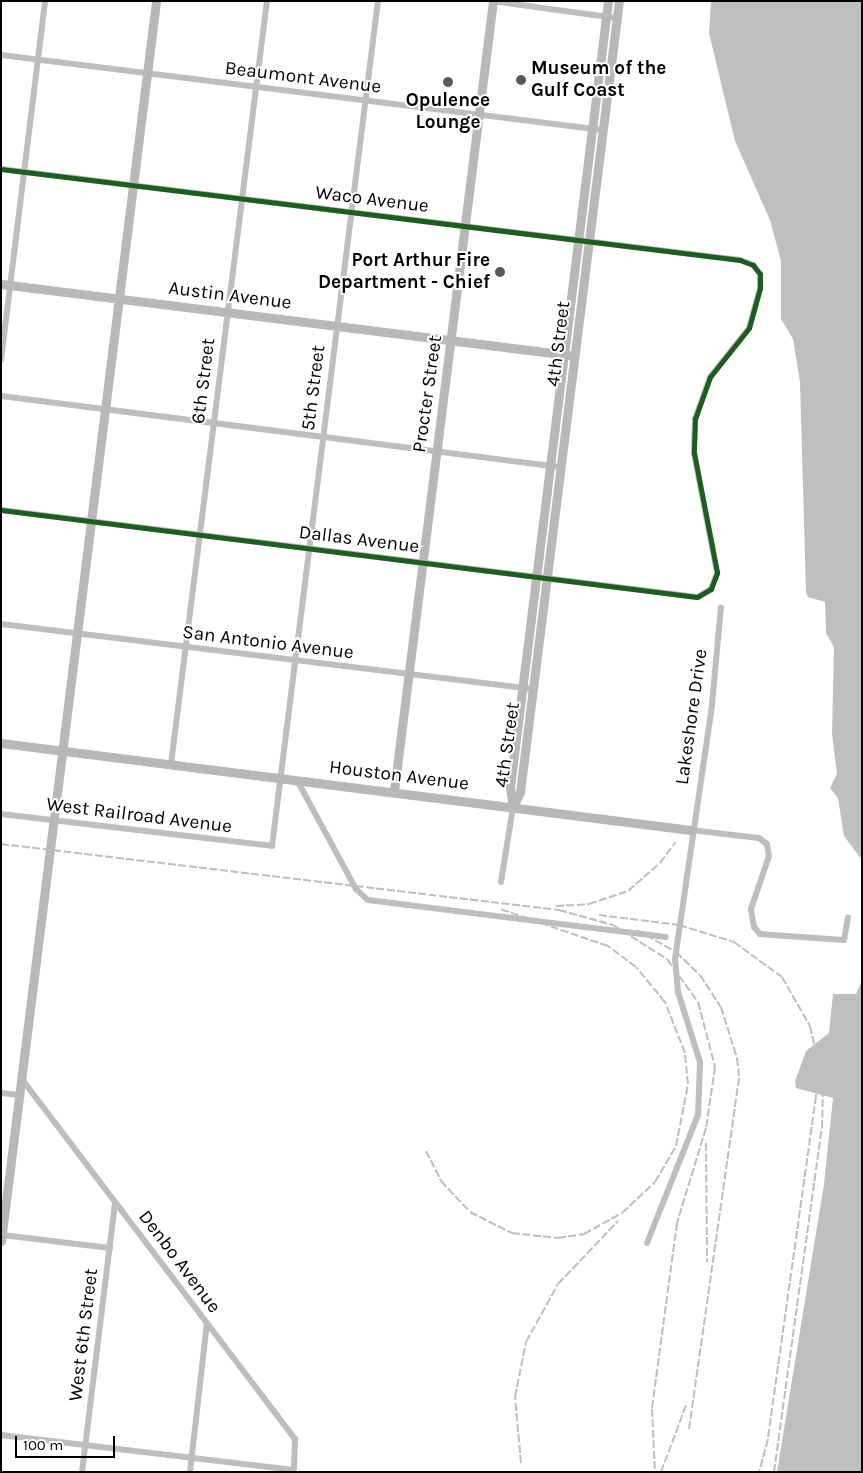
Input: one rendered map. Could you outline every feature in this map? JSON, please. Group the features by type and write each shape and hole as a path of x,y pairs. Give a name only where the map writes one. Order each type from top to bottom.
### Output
{"street":[{"path":"1,360 6,284 24,172 45,1"},
{"path":"110,1248 2,1238 3,1207 63,751 156,1"},
{"name":"6th Street","path":"172,764 267,1"},
{"name":"5th Street","path":"272,846 378,1"},
{"path":"493,1 616,18"},
{"name":"Procter Street","path":"394,791 410,676 436,452 452,340 493,1"},
{"name":"4th Street","path":"513,807 510,787 536,578 555,466 570,355 583,242 591,129 608,1"},
{"name":"4th Street","path":"583,242 602,130 619,1"},
{"name":"Beaumont Avenue","path":"1,55 602,130"},
{"name":"Waco Avenue","path":"1,169 740,260 753,265 760,274 760,288 749,328 710,377 694,419 694,453 717,573 711,589"},
{"name":"Austin Avenue","path":"6,284 570,355"},
{"path":"1,396 555,466"},
{"name":"4th Street","path":"513,807 520,792 546,580 555,466"},
{"name":"Dallas Avenue","path":"1,510 546,580 686,596 711,589"},
{"name":"Lakeshore Drive","path":"647,1243 698,1116 700,1062 678,992 675,959 691,830 712,704 721,607"},
{"name":"San Antonio Avenue","path":"1,624 410,676 532,689"},
{"name":"Houston Avenue","path":"1,743 759,838 767,844 769,856 751,909 754,927 760,934 844,940 848,917"},
{"path":"297,780 356,889 368,900 666,937"},
{"path":"501,882 513,807"},
{"name":"West Railroad Avenue","path":"1,814 272,846"},
{"name":"Denbo Avenue","path":"21,1078 296,1439 294,1471"},
{"path":"1,1093 19,1095"},
{"name":"West 6th Street","path":"82,1472 115,1203"},
{"path":"190,1472 207,1324"},
{"path":"1,1435 294,1471"}],"shaded area":[{"path":"711,1 862,1 862,860 844,836 838,798 830,788 837,774 832,734 834,647 826,633 825,602 808,597 806,592 800,382 793,339 781,319 781,261 770,220 735,141 709,33"},
{"path":"862,980 862,1472 777,1472 824,1184 833,1098 796,1088 795,1081 806,1051 829,1033 833,994 856,994"}],"railway":[{"path":"556,906 589,904 628,891 660,863 676,842"},
{"path":"1,844 559,910 613,925 667,959 698,1002 715,1067 706,1128 677,1223 652,1409 655,1472"},
{"path":"426,1151 441,1181 470,1212 512,1233 558,1238 584,1234 622,1213 655,1182 676,1146 688,1084 685,1053 665,1002 636,967 608,946 500,909"},
{"path":"599,915 679,925 734,942 782,977 810,1026 816,1052 816,1096 768,1439 759,1472"},
{"path":"637,930 676,952 700,975 721,1007 737,1058 739,1078 689,1430"},
{"path":"774,1472 822,1128 823,1085"},
{"path":"706,1143 707,1262"},
{"path":"521,1463 515,1397 526,1342 558,1284 618,1221"},
{"path":"661,1472 687,1403"}],"cycle path":[{"path":"1,169 740,260 753,265 760,274 760,288 749,328 710,377 695,419 694,453 717,573 711,589 697,597 1,510"}],"place":[{"name":"Museum of the Gulf Coast","path":"521,80"},
{"name":"Opulence Lounge","path":"448,82"},
{"name":"Port Arthur Fire Department - Chief","path":"500,272"}]}
